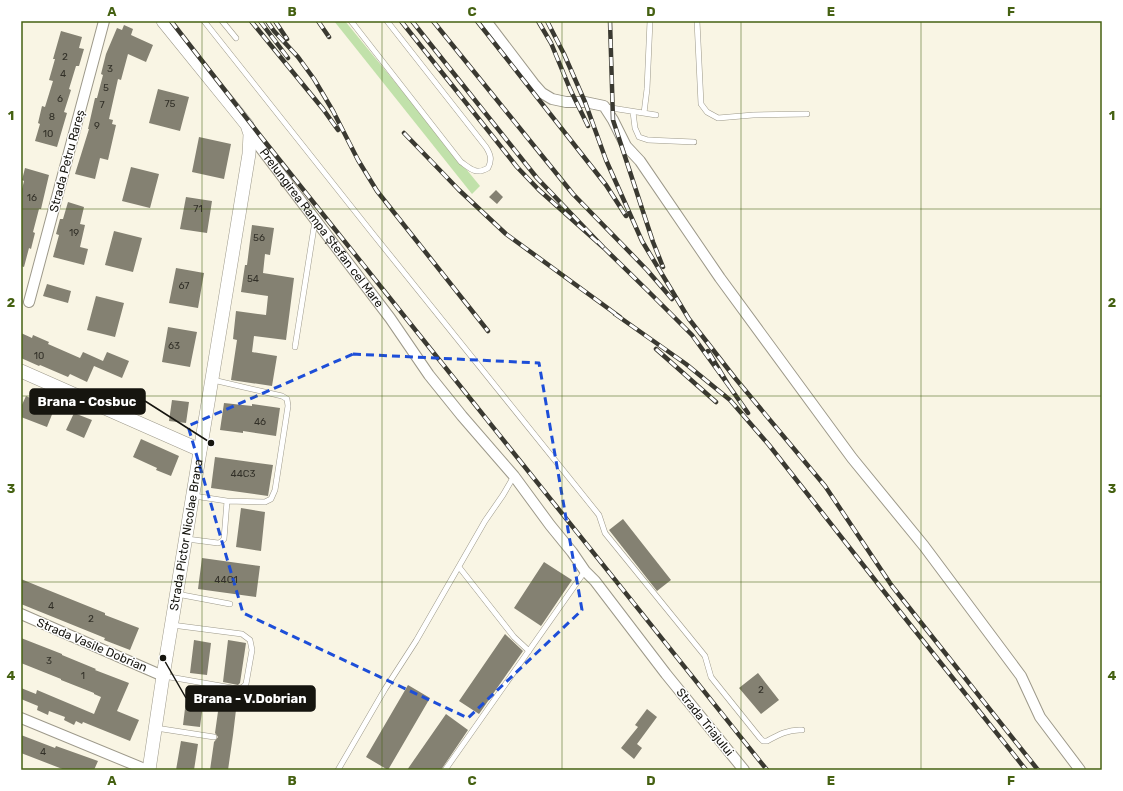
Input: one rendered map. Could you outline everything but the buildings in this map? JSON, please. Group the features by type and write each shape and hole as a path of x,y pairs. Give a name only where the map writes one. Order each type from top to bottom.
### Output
{"street":[{"name":"Strada Petru Rareș","path":"29,302 104,21"},
{"name":"Prelungirea Rampa Ștefan cel Mare","path":"162,21 235,110 247,126 250,134 390,318 429,374 462,416 514,476 585,571"},
{"path":"486,21 542,93 552,99 566,102 585,102 604,106 626,146 640,161 720,278 847,451 924,546 1021,676 1040,717 1080,770"},
{"name":"Strada Pictor Nicolae Brana","path":"148,770 249,154 250,134"},
{"path":"21,371 200,450"},
{"name":"Strada Triajului","path":"585,571 595,581 666,674 744,770"},
{"name":"Strada Vasile Dobrian","path":"21,614 163,676"},
{"path":"21,718 148,770"}],"lane":[{"path":"204,21 599,516 605,533 705,656 710,677 760,738 763,741 767,741 790,730 802,730"},
{"path":"222,21 236,38"},
{"path":"351,21 462,162 476,172 482,172 488,168 491,162 490,154 486,147 387,21"},
{"path":"644,113 647,88 650,21"},
{"path":"697,21 701,104 707,112 718,118 753,115 806,114"},
{"path":"604,106 656,115"},
{"path":"633,112 635,128 639,137 648,140 694,142"},
{"path":"295,347 315,220"},
{"path":"193,496 227,501 265,502 271,499 275,490 288,406 287,399 282,396 212,380"},
{"path":"338,770 385,689 416,641 485,520 503,495 514,476"},
{"path":"185,539 218,543 221,542 224,539 227,501"},
{"path":"459,567 514,637 529,651"},
{"path":"445,770 585,571"},
{"path":"176,594 230,604"},
{"path":"163,676 238,689 246,684 252,650 250,640 242,634 171,625"},
{"path":"156,728 214,737"}],"highlighted area":[{"path":"353,354 539,363 582,610 468,718 243,613 188,426"}],"green space":[{"path":"334,21 345,21 480,186 472,194"}],"railway":[{"path":"171,21 262,138 767,770"},
{"path":"251,21 323,109 338,130"},
{"path":"260,21 288,58"},
{"path":"267,21 274,31 298,57 314,79 333,111 358,160 377,191 488,331"},
{"path":"275,21 287,39"},
{"path":"318,21 329,37"},
{"path":"401,21 517,167 539,190 604,248 537,178 412,21"},
{"path":"433,21 573,194 647,270 672,299"},
{"path":"477,21 606,185 626,216"},
{"path":"538,21 551,43 570,89 588,126"},
{"path":"547,21 564,54 585,102 606,160 642,241 689,319 735,378 825,486 892,586 1038,770"},
{"path":"610,21 613,120 653,242 663,267"},
{"path":"404,133 459,190 506,234 620,317"},
{"path":"604,248 692,335 729,386 708,351"},
{"path":"615,314 686,364 730,400 769,445 1026,770"},
{"path":"656,349 716,402"},
{"path":"729,386 748,413"}],"place":[{"name":"Brana - Cosbuc","path":"211,443"},
{"name":"Brana - V.Dobrian","path":"163,658"}]}
